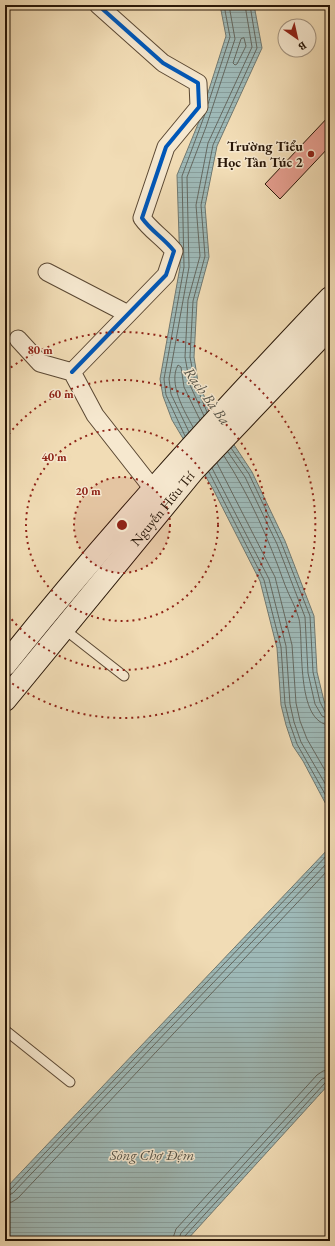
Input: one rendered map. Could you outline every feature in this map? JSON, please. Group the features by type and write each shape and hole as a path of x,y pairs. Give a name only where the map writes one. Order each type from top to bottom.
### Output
{"main road":[{"name":"Nguyễn Hữu Trí","path":"5,700 63,628 186,465 236,412 330,298"},
{"name":"Nguyễn Hữu Trí","path":"236,412 330,326"},
{"name":"Nguyễn Hữu Trí","path":"5,666 153,490 186,465"}],"street":[{"path":"72,372 166,276 174,251 166,240 148,226 142,218 166,148 199,107 198,84 163,63 98,5"},
{"path":"47,272 128,314"},
{"path":"18,339 40,363 72,372 95,414 153,490"}],"lane":[{"path":"63,628 124,676"},
{"path":"5,1030 70,1082"}],"water":[{"path":"220,5 254,5 262,48 217,146 205,206 209,257 197,301 194,357 198,382 209,407 252,472 285,541 314,616 317,672 324,701 330,713 330,812 303,761 293,746 286,725 281,705 277,648 260,581 213,489 172,420 163,396 160,379 180,267 177,175 198,124 226,36"},
{"name":"Sông Chợ Đệm","path":"330,847 330,1083 186,1241 5,1241 5,1189"}],"building":[{"path":"330,115 330,146 280,199 265,184"}],"cycle path":[{"path":"72,372 166,275 174,251 149,227 142,218 166,147 199,107 198,83 163,63 98,5"}],"place":[{"name":"Trường Tiểu Học Tân Túc 2","path":"311,154"}],"water label":[{"name":"Rạch Bà Ba","path":"207,396"}]}
